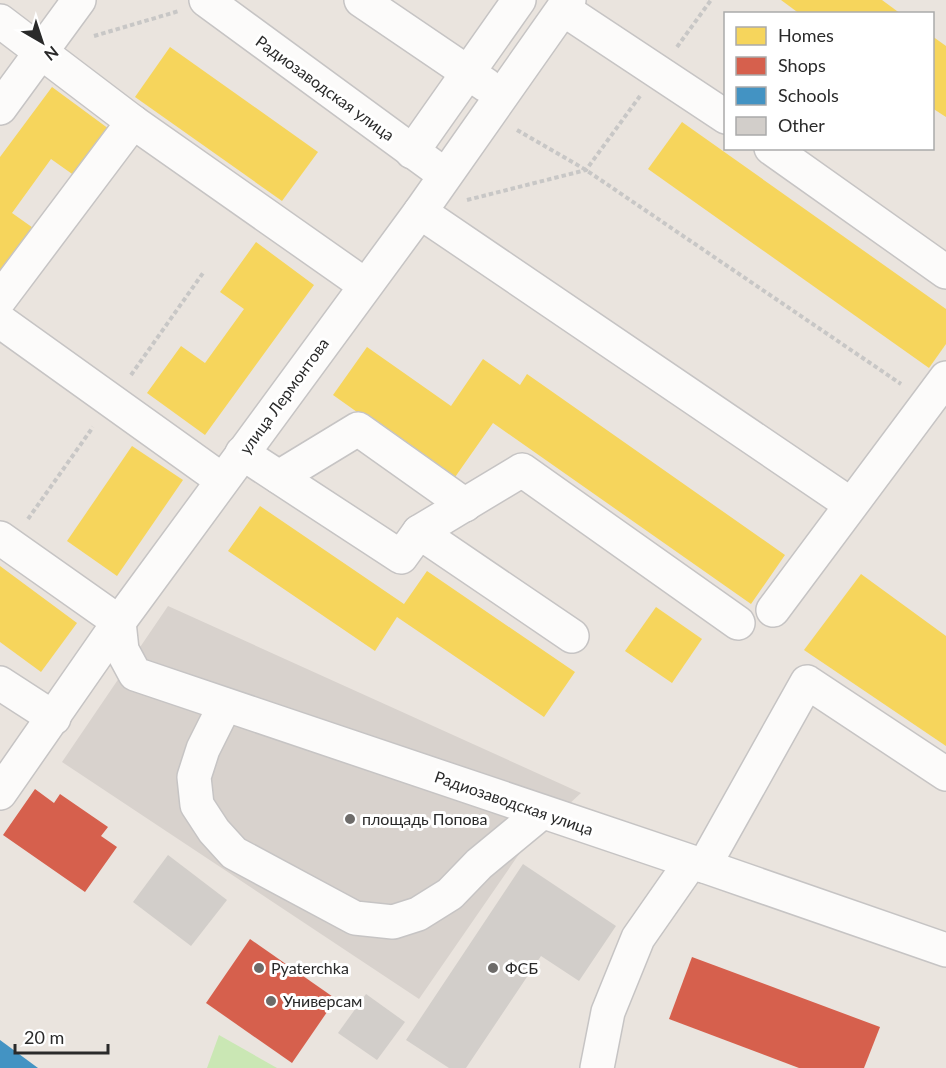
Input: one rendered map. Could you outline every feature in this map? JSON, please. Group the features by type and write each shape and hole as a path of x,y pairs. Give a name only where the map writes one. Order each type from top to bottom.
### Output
{"street":[{"path":"0,108 79,0"},
{"path":"361,0 501,95"},
{"path":"412,152 519,0"},
{"name":"Радиозаводская улица","path":"207,1 445,175"},
{"path":"566,4 724,116"},
{"name":"улица Лермонтова","path":"0,793 119,622 420,212 566,4"},
{"path":"0,21 133,122 365,285"},
{"path":"0,299 133,122"},
{"path":"774,150 946,272"},
{"path":"420,212 850,504"},
{"path":"0,321 222,480"},
{"path":"772,610 937,391"},
{"path":"279,477 358,429 465,505"},
{"path":"242,453 400,557 419,532 522,470 738,623"},
{"path":"419,532 572,636"},
{"path":"0,538 119,622"},
{"name":"Радиозаводская улица","path":"119,622 122,650 135,674 946,950"},
{"path":"597,1068 608,1012 638,938 698,864 807,682 946,774"},
{"path":"0,683 54,718"},
{"path":"225,705 203,749 194,777 197,805 214,831 234,853 355,918 393,922 418,914 450,894 479,864 542,812"},
{"path":"605,1068 621,1068"}],"path":[{"path":"41,52 207,1"},
{"path":"420,212 586,171 937,391"}],"green space":[{"path":"219,1035 277,1068 207,1068"}],"shaded area":[{"name":"площадь Попова","path":"168,606 581,793 526,844 419,999 62,762"}],"building: Homes":[{"path":"781,0 882,0 898,12 797,12"},
{"path":"934,37 946,46 946,117 934,109"},
{"path":"170,47 318,152 282,201 135,97"},
{"path":"52,87 109,129 75,176 51,159 12,213 36,230 0,278 0,157"},
{"path":"682,122 946,309 946,344 929,368 648,169"},
{"path":"256,242 314,285 205,435 147,393 181,346 205,363 244,309 220,292"},
{"path":"367,347 451,406 483,359 520,385 527,374 785,555 751,604 493,423 453,480 333,395"},
{"path":"132,446 183,480 117,576 67,541"},
{"path":"260,506 404,604 427,571 575,672 544,717 397,617 375,651 228,551"},
{"path":"0,566 77,623 41,672 0,642"},
{"path":"861,574 946,636 946,746 804,650"},
{"path":"656,607 702,639 672,683 625,651"}],"building: Shops":[{"path":"35,789 54,803 60,794 108,827 101,836 117,847 85,892 3,835"},
{"name":"Универсам","path":"250,939 336,999 292,1063 206,1003"},
{"path":"692,957 880,1027 864,1068 799,1068 669,1019"}],"building: Schools":[{"path":"0,1040 38,1068 0,1068"}],"building: Other":[{"path":"168,855 227,900 191,946 133,902"},
{"name":"ФСБ","path":"523,864 616,926 579,981 541,956 466,1068 449,1068 406,1040"},
{"path":"366,994 405,1022 377,1060 338,1033"}],"place":[{"name":"площадь Попова","path":"350,819"},
{"name":"Pyaterchka","path":"259,968"},
{"name":"ФСБ","path":"493,968"},
{"name":"Универсам","path":"271,1001"}]}
